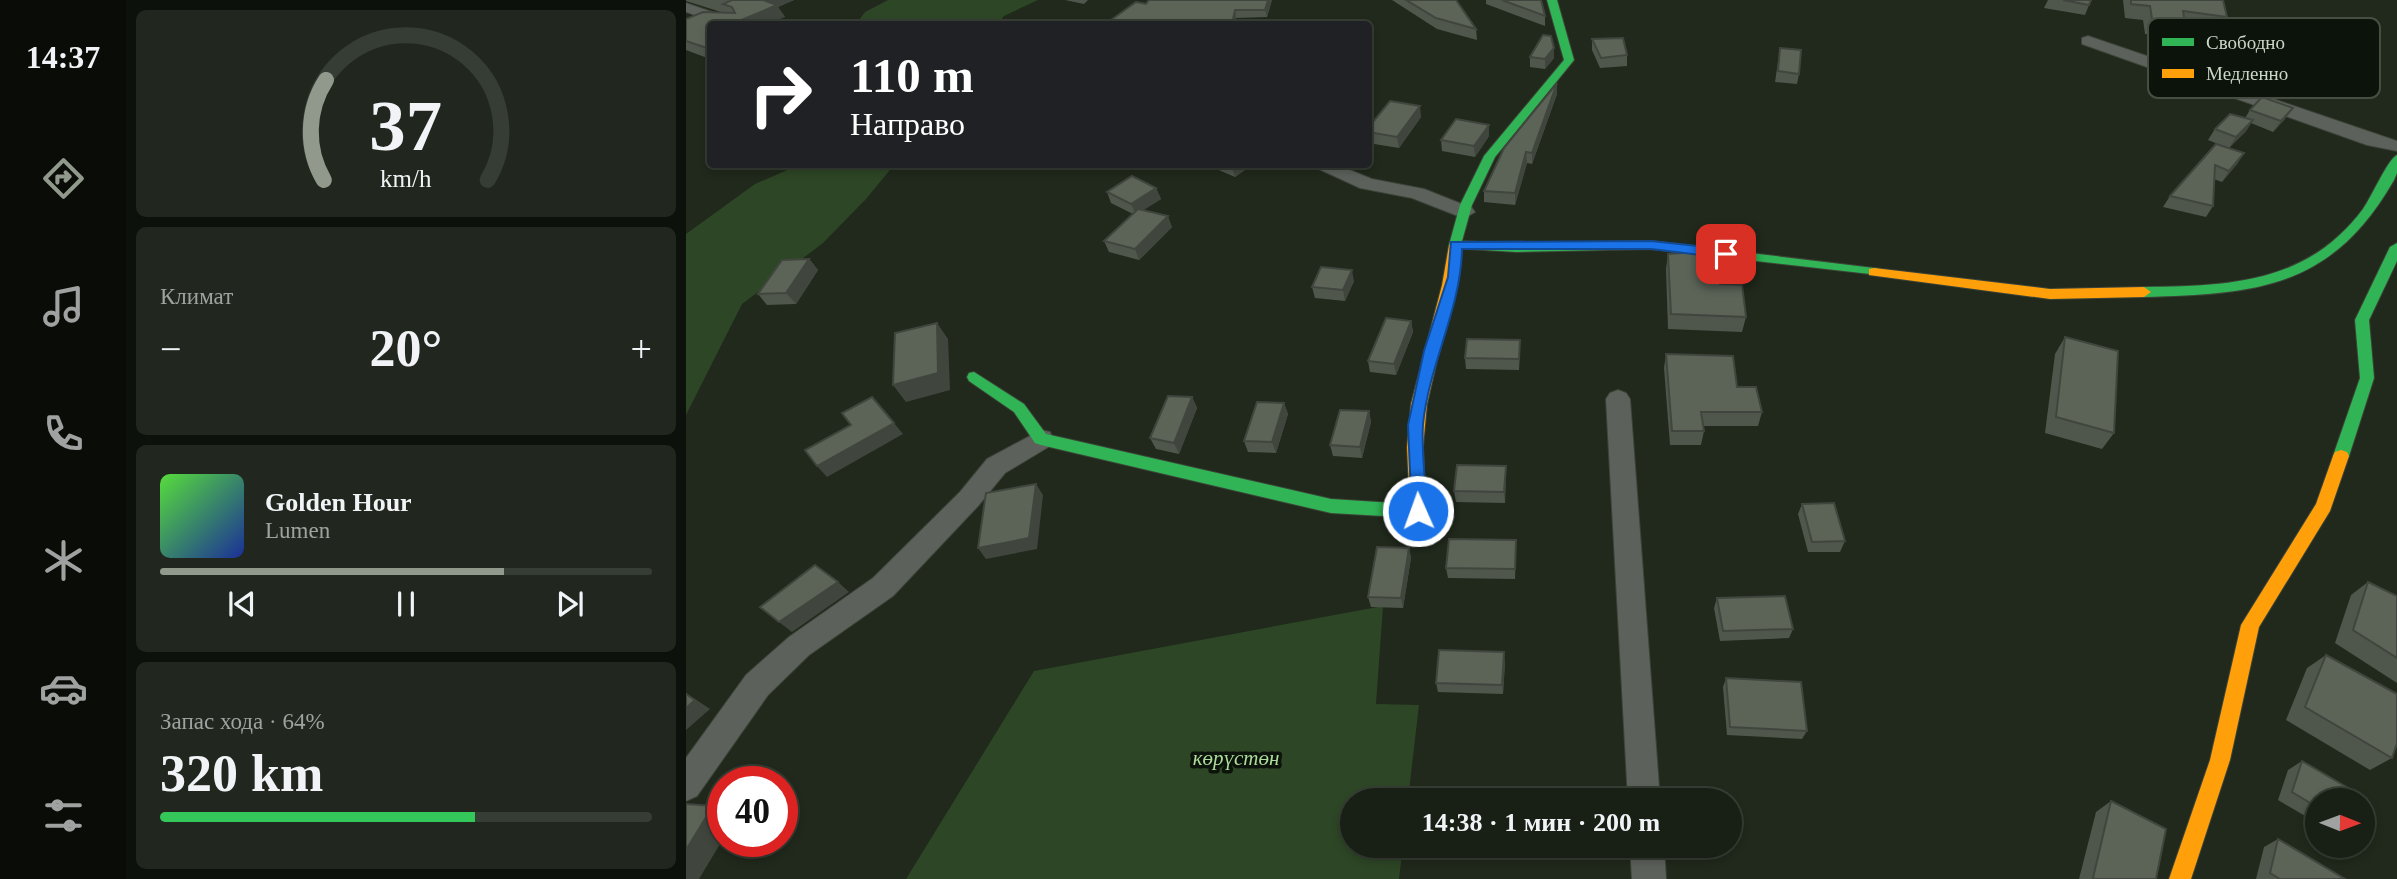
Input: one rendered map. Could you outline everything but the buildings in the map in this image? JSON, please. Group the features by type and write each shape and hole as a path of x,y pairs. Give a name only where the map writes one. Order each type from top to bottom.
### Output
{"street":[{"path":"974,377 1019,408 1041,439 1331,506 1418,511 1415,425 1431,351 1455,277 1455,245 1465,212 1490,156 1569,60 1552,0"},
{"path":"686,7 725,21"},
{"path":"2088,41 2148,61"},
{"path":"2254,98 2373,141 2397,146"},
{"path":"1455,245 1651,245 2050,293 2218,290 2270,281 2318,258 2364,220 2387,186 2397,159"},
{"path":"1327,168 1367,184 1417,192 1465,212"},
{"path":"2180,879 2220,760 2250,625 2324,506 2368,378 2362,320 2397,247"},
{"path":"1618,399 1643,788"},
{"path":"686,785 757,685 799,646 883,587 969,499 996,466 1041,439"},
{"path":"1648,858 1649,879"}],"green space":[{"path":"888,0 1038,0 1004,16 1000,21 858,21 865,12"},
{"path":"792,168 892,168 823,243 742,304 686,415 686,234 755,184"},
{"name":"көрүстөн","path":"1383,606 1376,704 1419,705 1409,788 1340,788 1340,858 1401,858 1399,879 906,879 1034,671"}],"traffic: fast":[{"path":"1552,0 1569,60 1490,156 1466,205 1455,245 1517,248 1651,245 1874,272"},
{"path":"2144,292 2253,285 2311,263 2330,250 2363,218 2388,180 2397,159"},
{"path":"2341,456 2367,378 2362,320 2397,247"},
{"path":"974,377 1019,408 1041,439 1331,506 1418,511 1417,491"}],"traffic: slow":[{"path":"1417,491 1415,447 1419,404 1449,285 1455,245"},
{"path":"1874,272 2050,294 2144,292"},
{"path":"2180,879 2220,760 2250,625 2324,506 2341,456"}],"route":[{"path":"1418,511 1415,425 1431,351 1455,277 1455,245 1517,248 1651,245 1726,254"}]}
